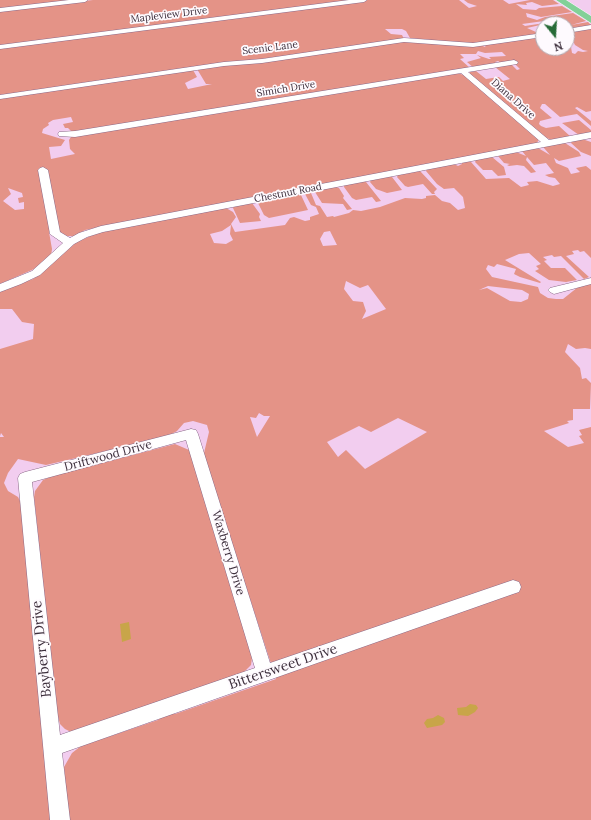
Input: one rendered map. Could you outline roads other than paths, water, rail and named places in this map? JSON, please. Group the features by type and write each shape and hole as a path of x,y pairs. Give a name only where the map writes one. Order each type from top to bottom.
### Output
{"main road":[{"path":"560,0 591,20"}],"street":[{"path":"0,10 85,0"},
{"name":"Mapleview Drive","path":"0,48 364,0"},
{"path":"575,30 591,27"},
{"name":"Scenic Lane","path":"0,97 216,65 266,60 404,40 473,45 535,36"},
{"name":"Simich Drive","path":"62,134 80,133 514,62"},
{"name":"Diana Drive","path":"463,71 548,144"},
{"name":"Chestnut Road","path":"0,288 36,273 70,242 87,233 591,136"},
{"path":"43,170 55,234 70,242"},
{"path":"554,290 591,281"},
{"name":"Driftwood Drive","path":"25,478 191,434"},
{"name":"Waxberry Drive","path":"191,434 265,673"},
{"name":"Bayberry Drive","path":"25,478 60,820"},
{"name":"Bittersweet Drive","path":"53,747 513,587"}]}
